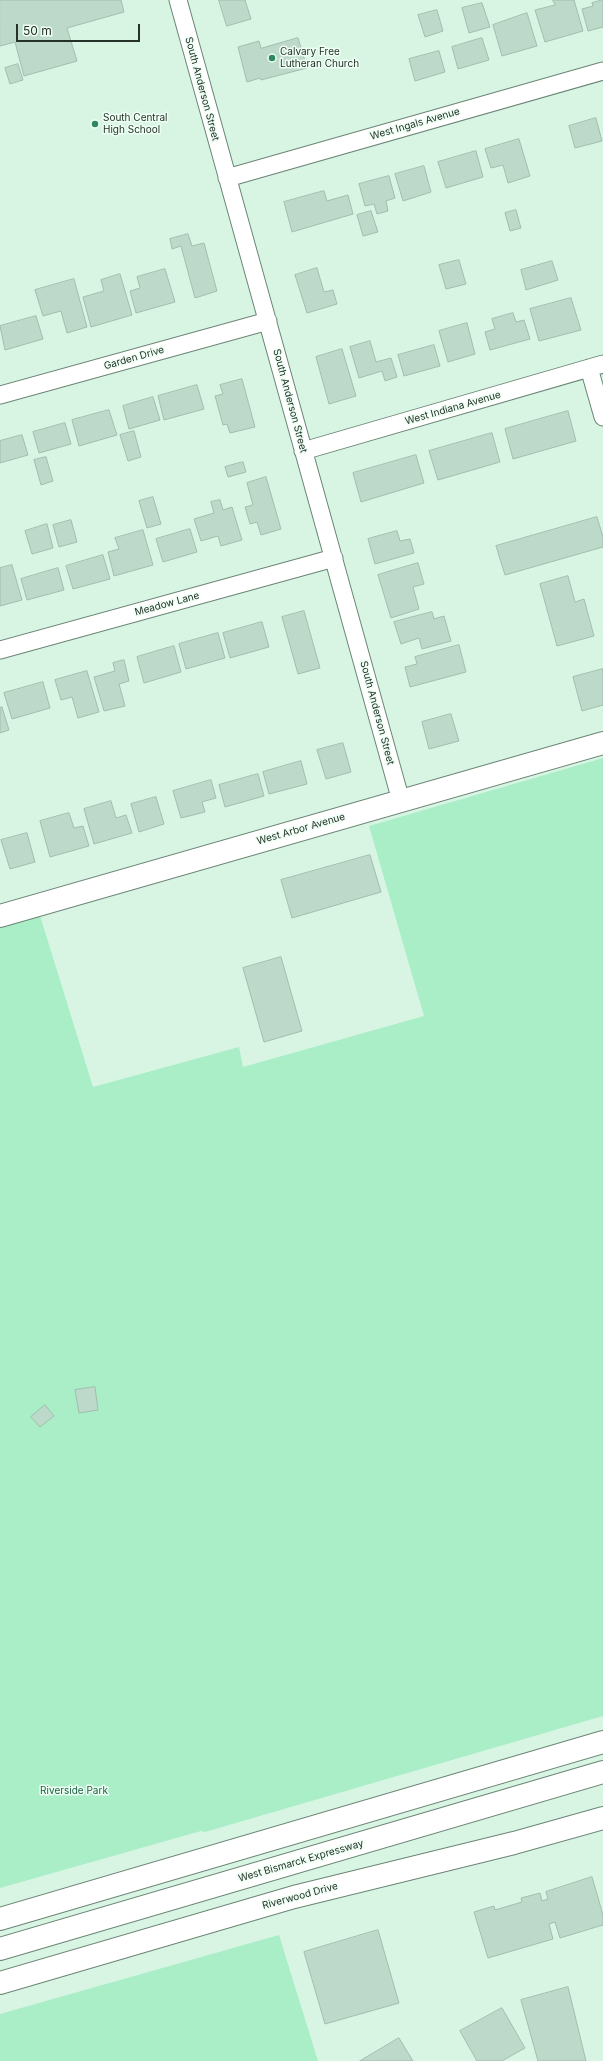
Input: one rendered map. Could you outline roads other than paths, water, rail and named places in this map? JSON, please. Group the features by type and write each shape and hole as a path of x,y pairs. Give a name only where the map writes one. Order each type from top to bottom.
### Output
{"main road":[{"name":"West Arbor Avenue","path":"0,916 603,744"},
{"path":"0,1918 603,1742"},
{"name":"West Bismarck Expressway","path":"0,1949 603,1772"},
{"name":"Riverwood Drive","path":"0,1983 294,1897 514,1843 603,1818"}],"street":[{"name":"South Anderson Street","path":"178,0 226,178 268,321 401,801"},
{"name":"West Ingals Avenue","path":"226,178 603,71"},
{"name":"Garden Drive","path":"0,395 268,321"},
{"name":"West Indiana Avenue","path":"303,451 596,366"},
{"path":"596,366 603,416"},
{"name":"Meadow Lane","path":"0,650 334,558"}],"place":[{"name":"Calvary Free Lutheran Church","path":"272,58"},
{"name":"South Central High School","path":"95,124"}],"park label":[{"name":"Riverside Park","path":"74,1791"}]}
